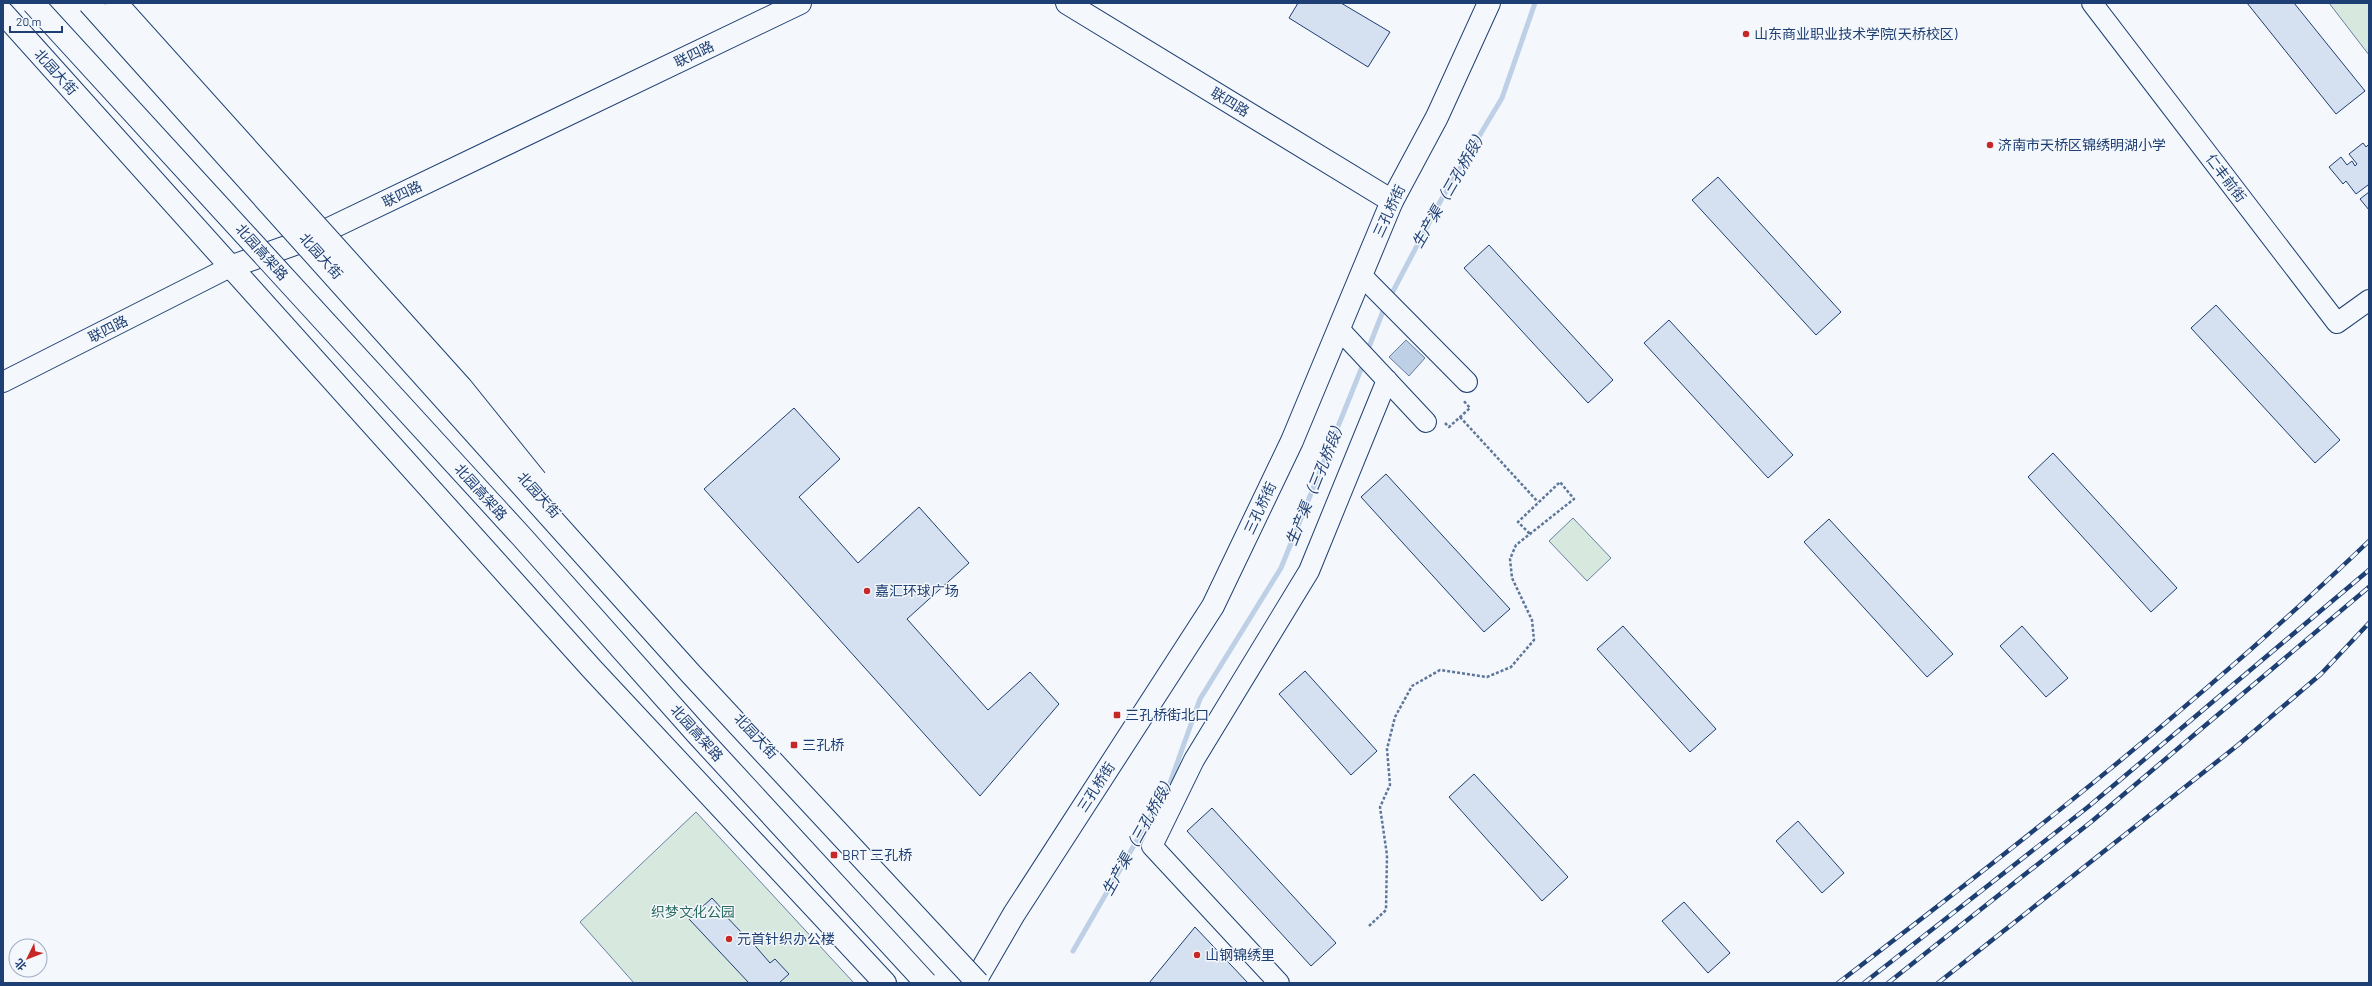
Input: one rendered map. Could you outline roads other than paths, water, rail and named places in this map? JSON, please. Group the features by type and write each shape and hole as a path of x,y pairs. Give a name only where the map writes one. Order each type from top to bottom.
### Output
{"main road":[{"name":"北园高架路","path":"33,3 522,537 697,734 926,983"},
{"path":"89,3 692,674 980,981"},
{"name":"北园大街","path":"96,3 219,136 306,240 407,349 736,715 980,981"},
{"path":"116,3 461,387 549,496 630,604 692,674"},
{"name":"联四路","path":"230,267 306,240 800,3"},
{"name":"联四路","path":"1067,3 1392,200"},
{"name":"三孔桥街","path":"980,981 1014,914 1213,606 1292,441 1392,200 1437,117 1489,3"},
{"name":"北园大街","path":"3,13 592,669 885,983"}],"street":[{"name":"仁丰前街","path":"2092,3 2337,323 2369,300"},
{"name":"联四路","path":"3,382 230,267"},
{"path":"1361,275 1467,382"},
{"path":"1339,329 1426,422"},
{"path":"1279,983 1152,846 1194,760 1309,571 1381,373"}],"water":[{"path":"1406,340 1425,358 1409,376 1389,357"}],"waterway":[{"name":"生产渠（三孔桥段）","path":"1390,297 1441,200 1502,98 1535,3"},
{"name":"生产渠（三孔桥段）","path":"1367,352 1385,306"},
{"name":"生产渠（三孔桥段）","path":"1073,951 1170,783 1200,699 1281,568 1364,362"}],"railway":[{"path":"1838,983 2043,824 2110,769 2242,657 2369,541"},
{"path":"1864,983 2088,807 2369,570"},
{"path":"1888,983 2091,822 2369,587"},
{"path":"1938,983 2238,745 2321,674 2369,623"}],"place":[{"name":"山东商业职业技术学院(天桥校区)","path":"1746,34"},
{"name":"济南市天桥区锦绣明湖小学","path":"1990,145"},
{"name":"嘉汇环球广场","path":"867,591"},
{"name":"三孔桥街北口","path":"1117,715"},
{"name":"三孔桥","path":"794,745"},
{"name":"BRT 三孔桥","path":"834,855"},
{"name":"元首针织办公楼","path":"729,939"},
{"name":"山钢锦绣里","path":"1197,955"}],"park label":[{"name":"织梦文化公园","path":"693,912"}]}
